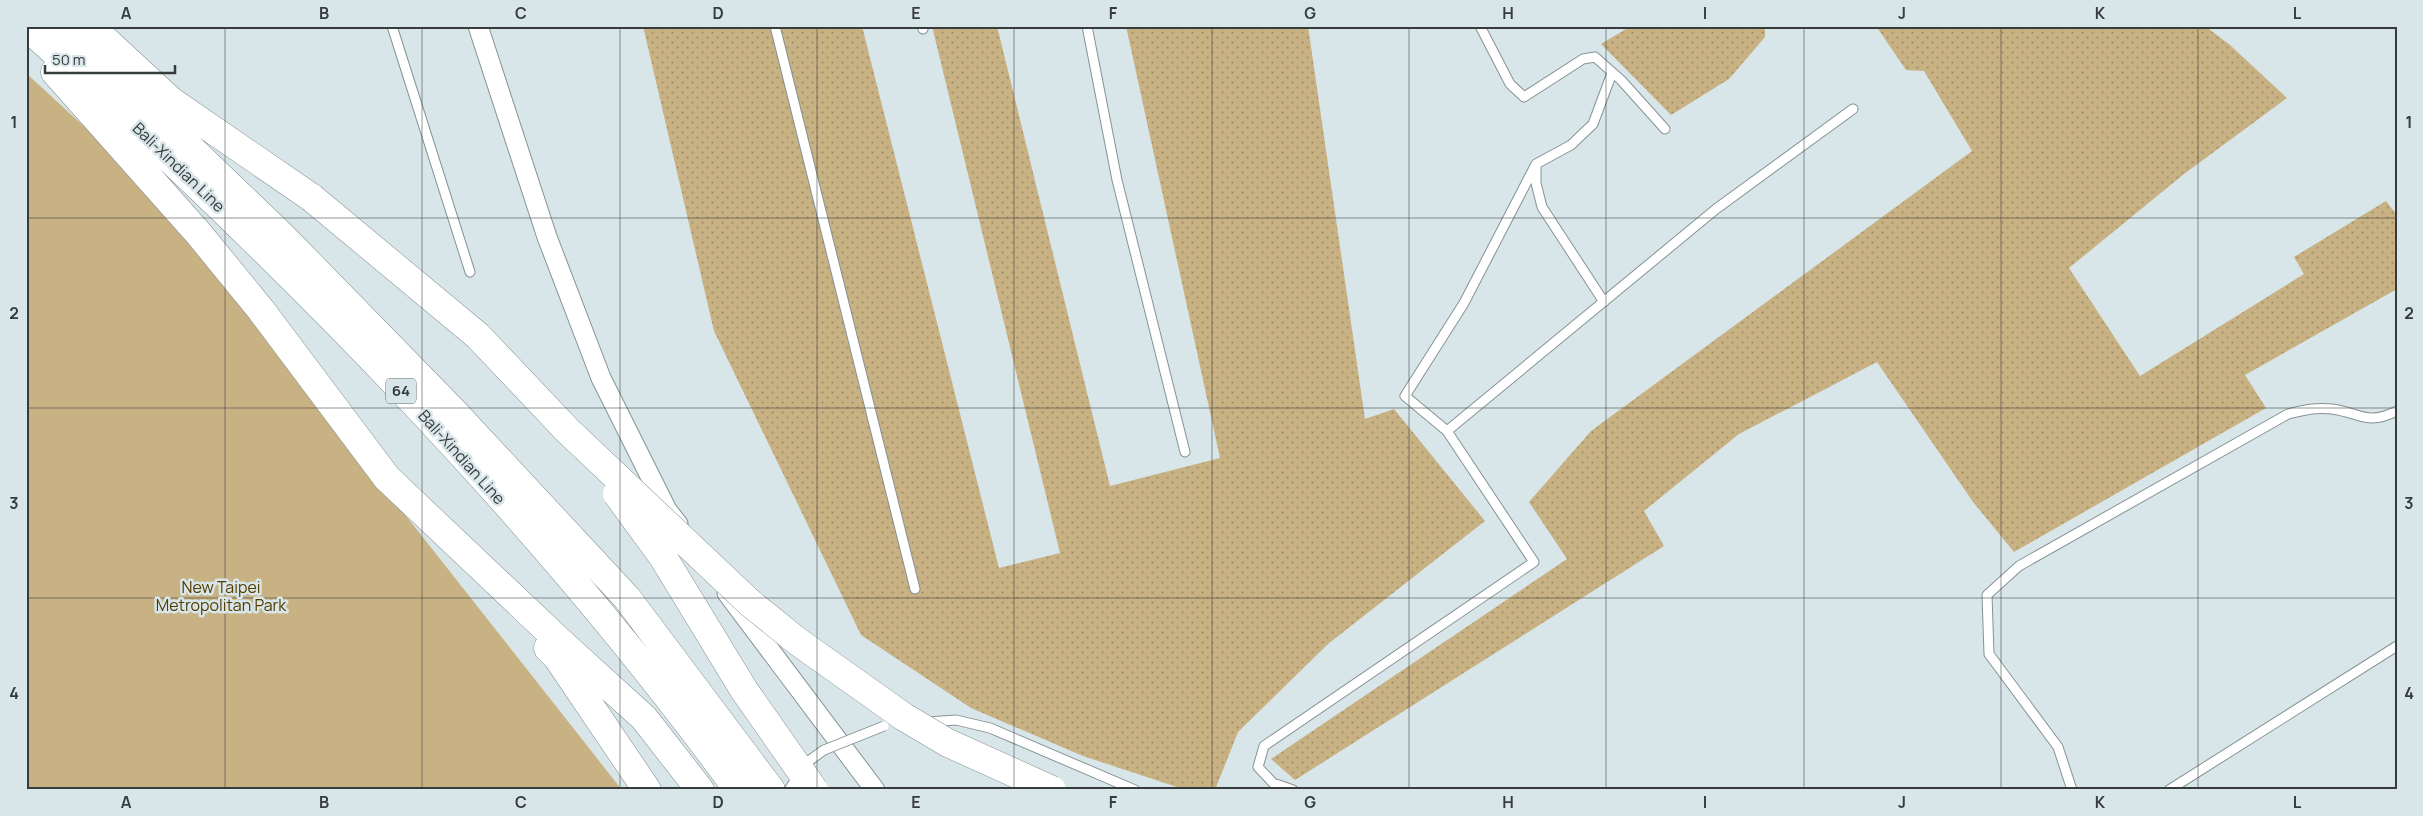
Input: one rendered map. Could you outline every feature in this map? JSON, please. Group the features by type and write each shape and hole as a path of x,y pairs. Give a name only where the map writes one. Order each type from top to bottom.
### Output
{"highway":[{"name":"Bali-Xindian Line","path":"26,26 165,152 326,312 472,466 612,626 679,709 738,790"},
{"name":"Bali-Xindian Line","path":"63,26 282,236 467,425 627,598 771,790"},
{"path":"90,26 171,101 312,198 471,330 568,430 750,603 797,641 904,716 948,743 1052,790"},
{"path":"26,39 199,234 260,310 387,478 470,569 557,657 647,790"},
{"path":"568,430 577,446 615,492 663,557 744,690 814,790"},
{"path":"387,478 557,639 644,718 700,790"}],"street":[{"path":"478,26 548,237 601,378 667,510 749,625 875,790"}],"lane":[{"path":"392,26 470,272"},
{"path":"775,26 915,589"},
{"path":"1087,26 1117,180 1185,452"},
{"path":"1480,26 1510,84 1524,97 1583,59 1595,57 1612,72 1665,129"},
{"path":"1293,790 1273,783 1258,767 1264,746 1534,562 1447,431 1405,396 1464,304 1536,164 1571,146 1593,124 1612,72"},
{"path":"1447,431 1716,209 1853,110"},
{"path":"1536,164 1536,183 1542,208 1604,302"},
{"path":"2072,790 2058,747 1989,654 1987,595 2019,566 2288,414 2310,408 2325,409 2374,420 2397,411"},
{"path":"2169,790 2397,646"},
{"path":"789,790 806,763 824,750 893,726 956,720 990,728 1134,790"}],"green space":[{"path":"643,26 862,26 999,568 1060,553 932,26 997,26 1110,486 1220,458 1126,26 1308,26 1365,419 1394,409 1485,521 1328,644 1238,732 1215,790 1186,790 1083,756 971,708 861,635 714,331"},
{"path":"1631,26 1765,26 1765,37 1729,79 1671,115 1601,44"},
{"path":"1876,26 2205,26 2230,45 2287,98 2184,174 2069,268 2140,376 2304,274 2294,257 2386,201 2397,215 2397,289 2245,375 2266,408 2014,552 1973,502 1877,362 1739,434 1644,511 1664,546 1295,780 1271,759 1567,559 1529,502 1591,431 1972,151 1924,71 1906,70"},
{"name":"New Taipei Metropolitan Park","path":"26,73 139,177 622,790 26,790"}]}
